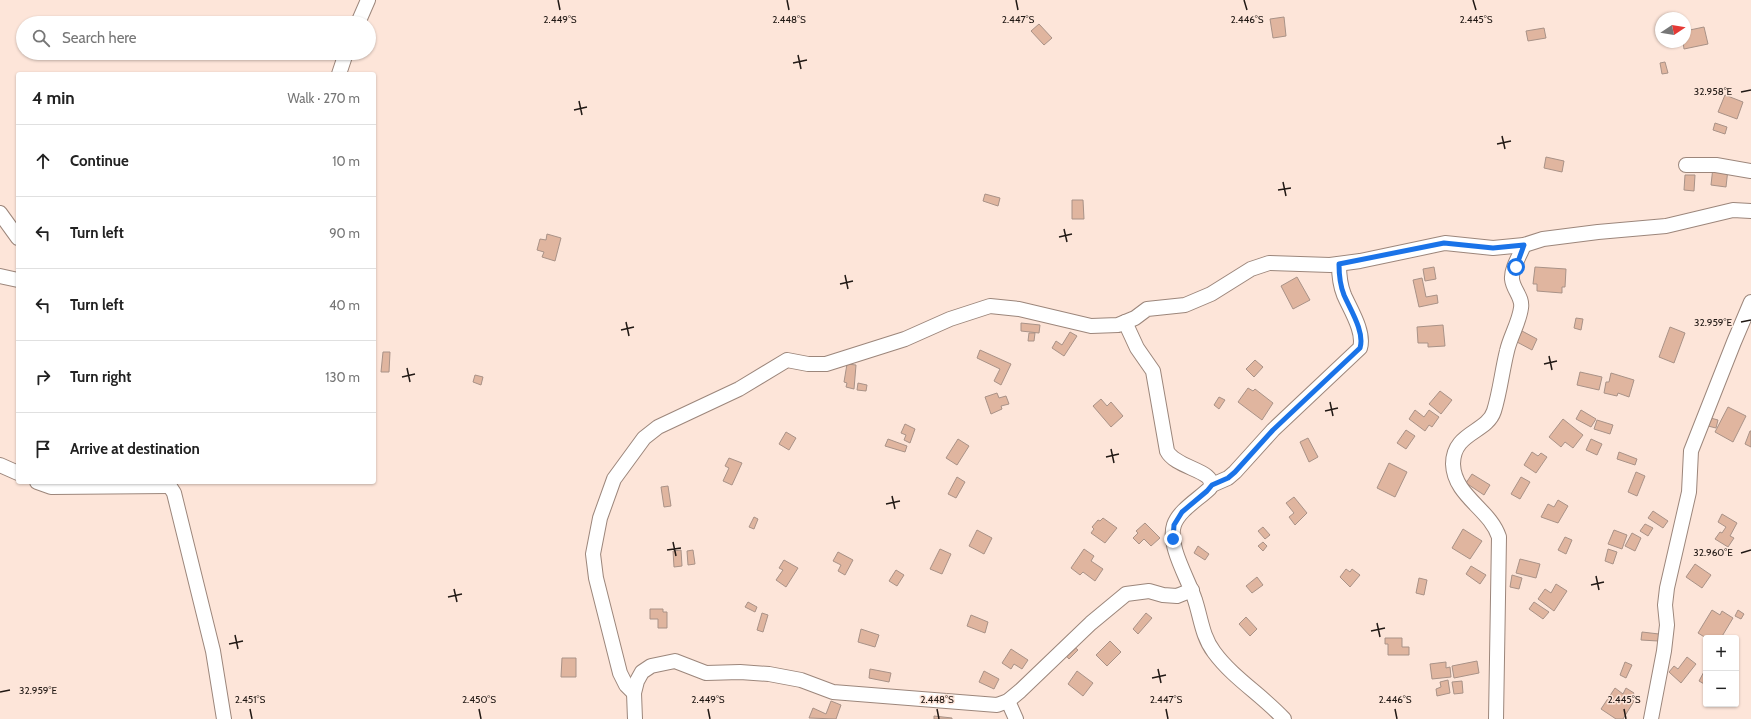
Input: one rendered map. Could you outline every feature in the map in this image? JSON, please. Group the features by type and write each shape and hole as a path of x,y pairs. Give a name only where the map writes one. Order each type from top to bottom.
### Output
{"street":[{"path":"361,16 368,0"},
{"path":"340,72 344,60"},
{"path":"1686,164 1716,165 1751,170"},
{"path":"634,692 626,685 620,673 596,578 593,554 600,518 614,479 644,438 658,427 739,389 787,360 816,365 832,362 905,340 950,319 990,306 1019,309 1091,326 1118,325 1135,318 1147,309 1185,305 1211,294 1251,269 1269,263 1339,264 1444,243 1493,248 1524,245 1543,239 1666,226 1733,210 1751,211"},
{"path":"0,213 16,235"},
{"path":"1496,719 1499,537 1496,526 1459,486 1453,463 1456,453 1465,437 1488,423 1494,410 1507,350 1521,306 1512,279 1524,245"},
{"path":"1284,719 1274,708 1236,676 1213,651 1201,623 1192,590 1177,555 1173,539 1174,525 1182,512 1212,485 1228,478 1235,472 1273,430 1360,348 1361,343 1357,325 1339,278 1339,264"},
{"path":"0,276 16,280"},
{"path":"1651,719 1664,651 1667,625 1665,605 1667,588 1689,492 1691,451 1751,302"},
{"path":"1125,322 1139,351 1153,372 1167,451 1171,458 1177,462 1207,475 1212,485"},
{"path":"0,465 16,472"},
{"path":"43,484 51,487 172,486 213,651 224,719"},
{"path":"635,719 634,692 637,681 647,668 666,661 675,661 706,673 755,673 801,680 833,692 997,705 1008,701 1091,622 1126,594 1149,591 1163,595 1177,596 1192,590"},
{"path":"1008,701 1016,719"}],"building":[{"path":"1284,17 1286,36 1273,38 1270,19"},
{"path":"1039,24 1052,38 1044,45 1031,31"},
{"path":"1704,27 1708,44 1691,48 1691,30"},
{"path":"1544,28 1546,38 1528,41 1526,31"},
{"path":"1665,62 1668,73 1662,74 1660,63"},
{"path":"1725,95 1743,102 1737,119 1718,112"},
{"path":"1715,123 1727,127 1725,134 1713,130"},
{"path":"1546,157 1564,161 1562,172 1544,168"},
{"path":"1713,167 1728,169 1726,187 1711,185"},
{"path":"1685,175 1695,175 1694,191 1684,190"},
{"path":"985,194 1000,198 998,206 983,201"},
{"path":"1072,200 1083,200 1084,219 1072,219"},
{"path":"547,234 561,238 555,261 542,257 544,252 537,250 540,239 546,240"},
{"path":"1434,267 1436,279 1425,281 1423,269"},
{"path":"1535,267 1566,269 1565,287 1562,287 1562,293 1537,291 1537,284 1533,284"},
{"path":"1297,277 1310,300 1293,309 1281,286"},
{"path":"1422,278 1426,297 1437,295 1438,303 1419,307 1413,280"},
{"path":"1576,318 1583,319 1581,330 1574,328"},
{"path":"1021,323 1040,325 1039,333 1021,331"},
{"path":"1443,325 1445,346 1428,347 1428,343 1418,343 1417,327"},
{"path":"1670,327 1685,333 1674,363 1659,357"},
{"path":"1522,331 1537,339 1532,350 1517,342"},
{"path":"1070,332 1077,336 1064,356 1052,348 1056,341 1062,345"},
{"path":"1029,333 1035,333 1034,341 1028,341"},
{"path":"980,350 1011,364 1001,385 994,381 1000,369 977,358"},
{"path":"383,352 390,352 389,372 381,372"},
{"path":"1255,360 1263,367 1254,377 1246,369"},
{"path":"847,364 856,365 854,389 846,387 847,383 844,382"},
{"path":"1580,372 1602,377 1599,390 1577,385"},
{"path":"1611,373 1634,380 1629,397 1618,393 1617,396 1604,393 1606,382 1609,382"},
{"path":"475,375 483,377 481,385 473,382"},
{"path":"858,383 867,385 866,391 857,390"},
{"path":"1248,388 1253,391 1255,389 1273,403 1262,420 1238,402"},
{"path":"1440,391 1452,400 1441,414 1429,404"},
{"path":"997,393 999,398 1006,396 1009,404 1001,406 1002,409 991,414 985,397"},
{"path":"1219,397 1225,400 1219,409 1214,405"},
{"path":"1101,399 1107,406 1111,402 1123,416 1111,427 1093,406"},
{"path":"1728,407 1746,416 1733,442 1715,432"},
{"path":"1415,410 1424,417 1429,410 1439,417 1432,427 1429,425 1425,431 1409,419"},
{"path":"1581,410 1596,419 1591,427 1576,419"},
{"path":"1707,417 1718,420 1716,428 1704,425"},
{"path":"1563,419 1583,435 1573,448 1565,442 1561,447 1549,437"},
{"path":"1597,420 1613,425 1610,434 1594,429"},
{"path":"905,424 915,429 910,443 904,440 906,435 901,433"},
{"path":"1406,430 1415,436 1406,449 1397,443"},
{"path":"1751,431 1751,447 1745,444"},
{"path":"786,432 796,438 789,450 779,444"},
{"path":"1308,438 1318,457 1309,462 1300,442"},
{"path":"888,439 907,446 905,452 885,446"},
{"path":"958,439 969,446 957,465 946,458"},
{"path":"1591,439 1602,444 1597,455 1586,450"},
{"path":"1532,452 1538,456 1541,453 1547,457 1536,473 1524,465"},
{"path":"1619,452 1637,459 1635,465 1617,459"},
{"path":"729,458 742,463 732,485 723,481 729,468 725,466"},
{"path":"1389,463 1407,472 1395,497 1377,488"},
{"path":"1636,472 1645,476 1637,496 1628,492"},
{"path":"1472,474 1490,485 1484,495 1466,483"},
{"path":"957,477 965,482 956,498 948,494"},
{"path":"1521,477 1530,482 1520,499 1511,494"},
{"path":"668,486 671,506 664,507 661,487"},
{"path":"1294,497 1307,513 1295,525 1289,517 1294,513 1286,503"},
{"path":"1558,500 1568,506 1558,523 1541,517 1548,504 1554,507"},
{"path":"1653,511 1668,521 1663,528 1648,518"},
{"path":"1722,514 1737,523 1730,536 1734,538 1728,547 1715,539 1726,527 1718,522"},
{"path":"754,517 758,519 754,529 749,527"},
{"path":"1103,518 1117,528 1105,543 1091,533 1094,529 1092,527 1098,520 1100,521"},
{"path":"1145,523 1160,538 1151,546 1144,539 1139,544 1133,538 1138,533 1136,531"},
{"path":"1645,524 1653,528 1648,536 1640,531"},
{"path":"1263,527 1270,535 1265,539 1258,531"},
{"path":"1463,529 1482,541 1470,559 1452,548"},
{"path":"977,530 992,538 984,554 969,546"},
{"path":"1614,530 1627,535 1622,549 1608,544"},
{"path":"1632,533 1641,538 1635,551 1625,546"},
{"path":"1565,537 1572,540 1566,554 1558,550"},
{"path":"1263,542 1267,546 1263,551 1258,546"},
{"path":"1198,546 1209,554 1205,560 1194,553"},
{"path":"940,549 951,554 942,574 930,569"},
{"path":"1084,549 1094,556 1091,561 1103,569 1095,581 1083,572 1080,575 1071,568"},
{"path":"1608,549 1617,552 1613,564 1605,561"},
{"path":"681,550 682,566 674,567 673,551"},
{"path":"693,550 695,564 688,565 687,551"},
{"path":"838,552 853,560 845,575 838,571 841,565 833,561"},
{"path":"1520,559 1540,564 1536,578 1516,573"},
{"path":"784,560 798,568 786,587 776,580 783,570 779,568"},
{"path":"1695,564 1711,575 1702,588 1686,577"},
{"path":"1471,566 1486,575 1480,584 1466,574"},
{"path":"1346,569 1350,572 1352,569 1360,575 1350,587 1340,577"},
{"path":"896,570 904,575 897,586 889,581"},
{"path":"1512,575 1522,578 1519,589 1510,587"},
{"path":"1257,577 1263,585 1252,593 1246,586"},
{"path":"1419,578 1427,580 1424,595 1416,593"},
{"path":"1556,584 1567,591 1554,611 1538,599 1545,589 1551,593"},
{"path":"748,602 757,607 755,612 745,607"},
{"path":"1534,602 1549,612 1543,619 1529,609"},
{"path":"650,609 663,609 663,612 667,612 667,628 658,628 658,619 650,619"},
{"path":"1712,610 1720,615 1722,611 1733,618 1723,635 1703,636 1698,633"},
{"path":"1738,610 1744,614 1741,619 1735,616"},
{"path":"762,613 768,615 763,632 757,630"},
{"path":"1146,613 1152,618 1138,634 1133,629"},
{"path":"971,615 988,622 985,633 967,626"},
{"path":"1246,617 1257,629 1250,636 1239,624"},
{"path":"861,629 879,635 875,647 858,642"},
{"path":"1642,632 1659,634 1658,641 1641,640"},
{"path":"1385,638 1402,638 1402,647 1409,647 1409,655 1388,655 1388,644 1385,644"},
{"path":"1110,641 1121,652 1107,666 1096,655"},
{"path":"1070,643 1078,650 1069,659 1062,651"},
{"path":"1011,649 1028,660 1022,669 1014,664 1011,669 1002,663"},
{"path":"1687,657 1696,664 1681,683 1669,672 1674,666 1678,669"},
{"path":"562,658 576,658 576,677 561,677"},
{"path":"1477,661 1479,673 1454,678 1452,666"},
{"path":"1446,662 1446,668 1450,667 1451,677 1432,679 1430,664"},
{"path":"1625,662 1632,665 1626,678 1620,675"},
{"path":"870,669 891,673 889,682 869,678"},
{"path":"984,671 999,679 994,689 979,682"},
{"path":"1077,671 1093,683 1083,696 1068,684"},
{"path":"1703,674 1703,683 1699,681"},
{"path":"1448,680 1450,693 1437,696 1436,689 1441,687 1440,682"},
{"path":"1462,681 1463,693 1454,694 1452,682"},
{"path":"1615,688 1623,694 1626,688 1634,693 1630,699 1634,701 1623,719 1616,719 1601,709"},
{"path":"831,701 841,705 836,719 809,718 813,708 826,714"},
{"path":"934,716 952,718 952,719 934,719"}],"route":[{"path":"1173,539 1174,525 1182,512 1197,501 1212,485 1221,482 1235,472 1273,430 1339,366 1360,348 1360,335 1357,325 1339,278 1339,264 1444,243 1493,248 1524,245 1516,267"}]}
